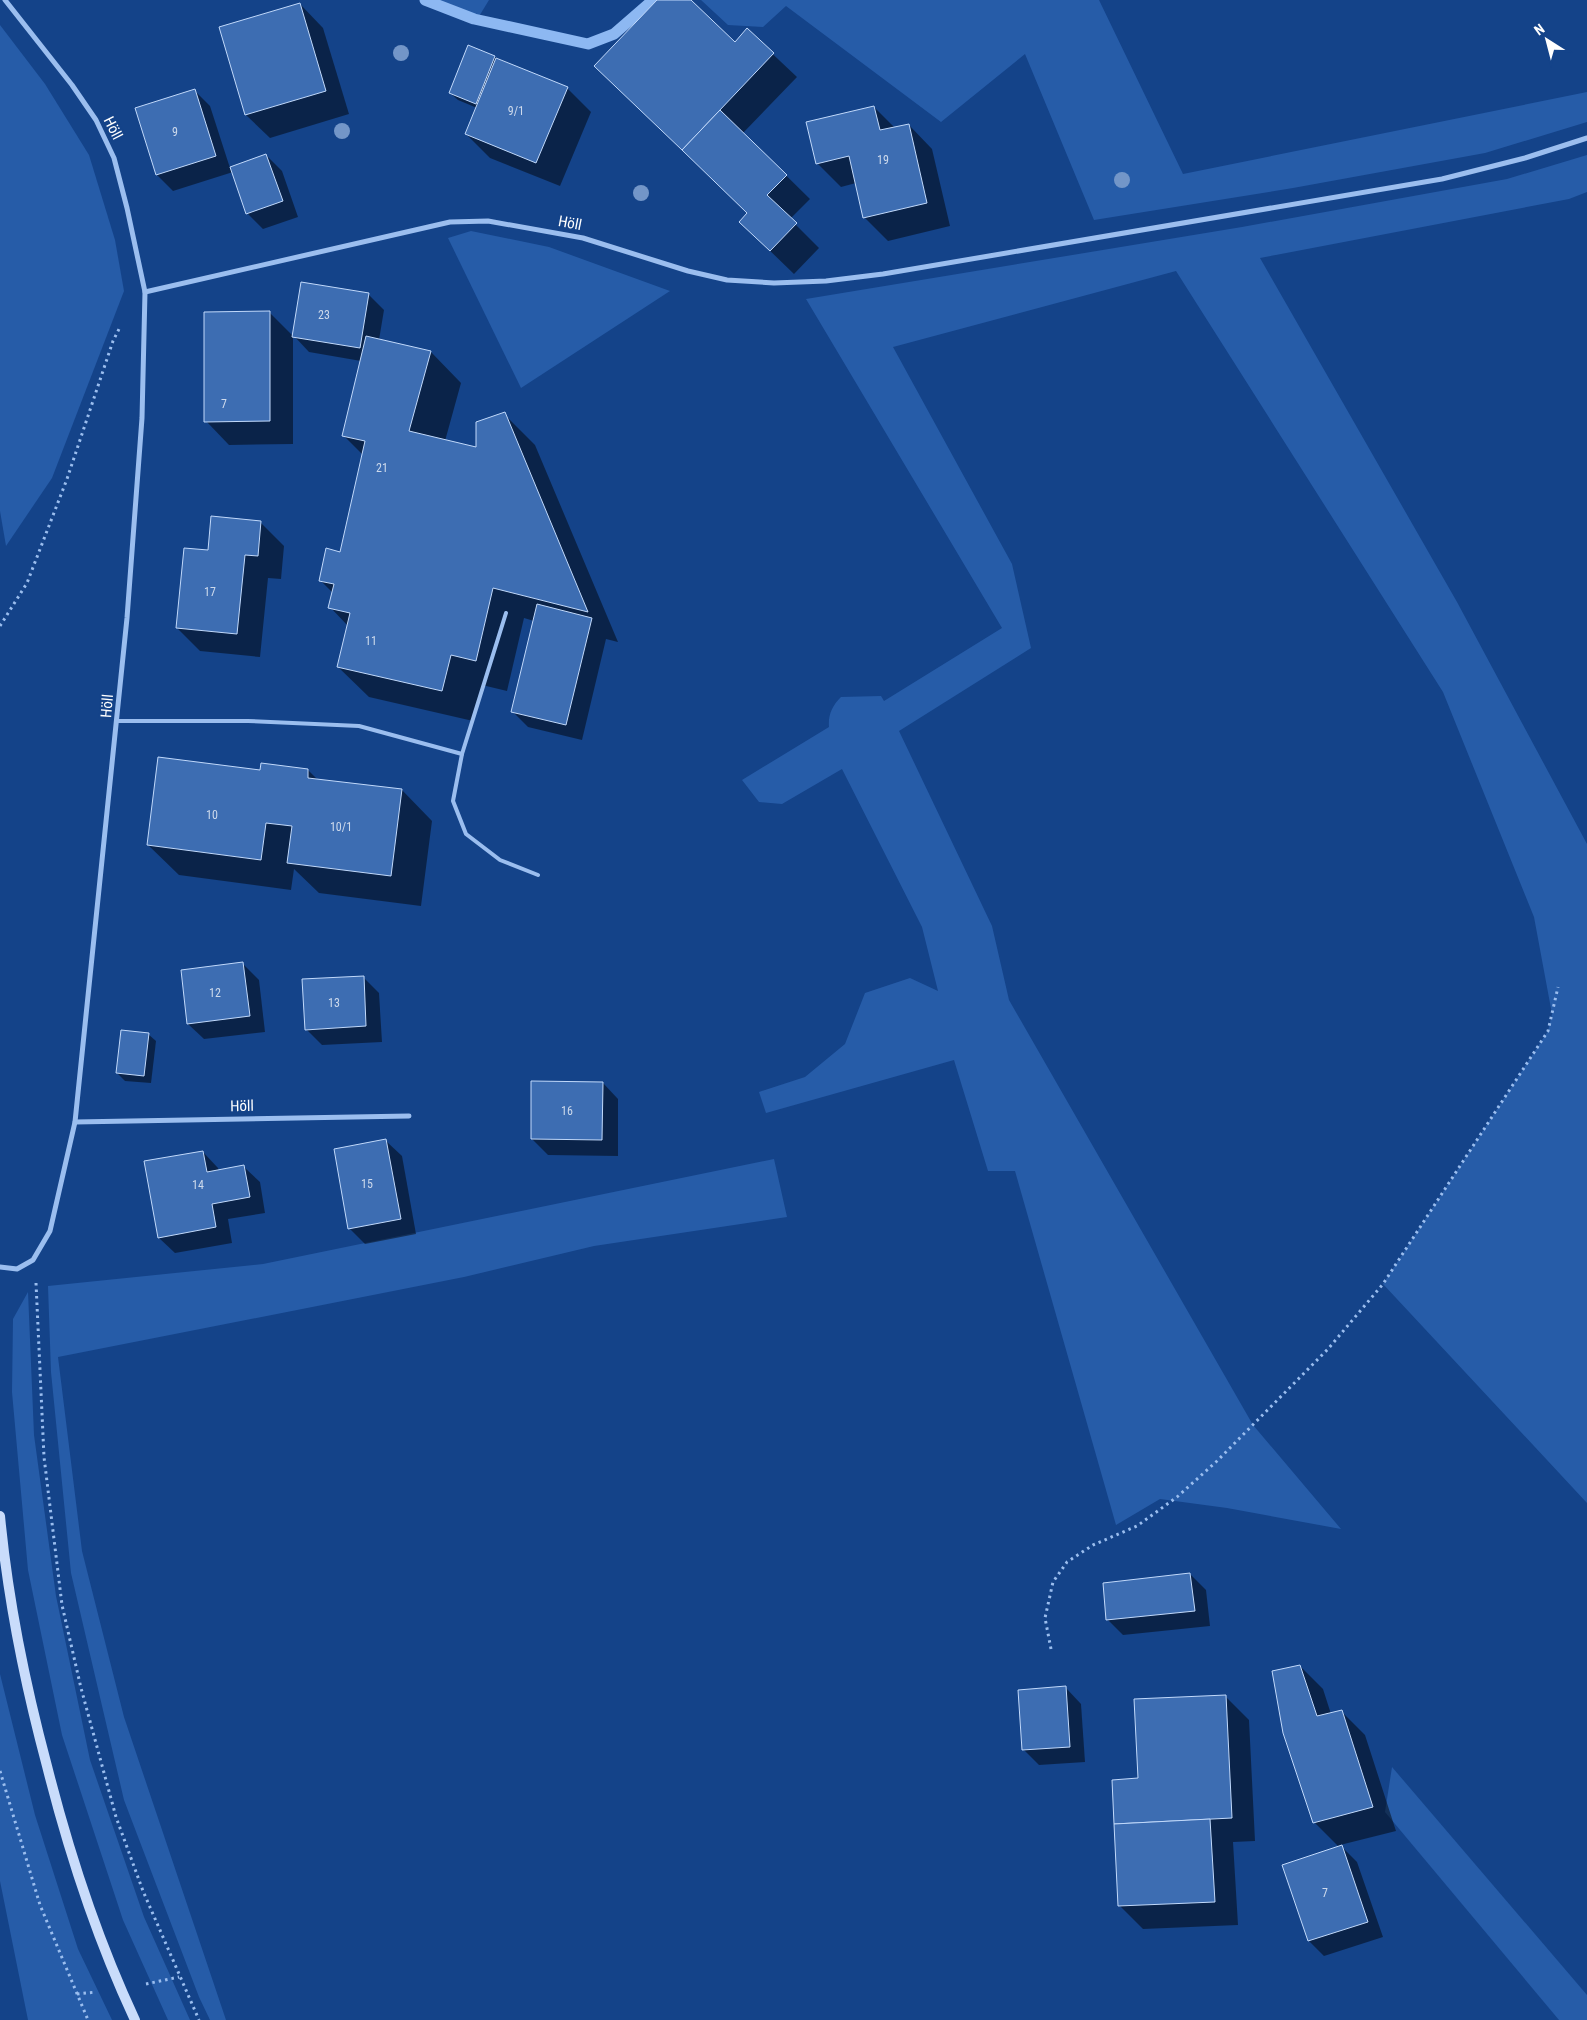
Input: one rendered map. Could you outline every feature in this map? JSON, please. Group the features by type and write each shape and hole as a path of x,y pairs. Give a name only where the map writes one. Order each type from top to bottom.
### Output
{"main road":[{"path":"0,1516 19,1651 55,1799 82,1886 121,1990 135,2020"}],"street":[{"name":"Höll","path":"5,0 72,85 96,120 114,158 145,292 142,418 118,721 75,1122 50,1231 34,1260"},
{"name":"Höll","path":"145,292 450,222 488,221 573,237 688,272 727,280 774,283 883,274 1442,179 1525,158 1587,138"},
{"name":"Höll","path":"75,1122 409,1116"},
{"path":"0,1267 17,1268 34,1260"}],"lane":[{"path":"506,613 462,754 453,801 466,834 500,860 538,875"},
{"path":"118,721 248,721 359,726 462,754"}],"path":[{"path":"0,626 27,583 67,480 113,341 130,309 145,292"},
{"path":"1050,1649 1045,1618 1054,1582 1067,1562 1093,1545 1137,1526 1177,1497 1217,1461 1328,1349 1383,1284 1548,1031 1558,987"},
{"path":"34,1260 44,1457 62,1605 81,1688 116,1818 143,1891 199,2020"},
{"path":"0,1770 40,1904 88,2020"},
{"path":"121,1990 179,1977"}],"shaded area":[{"path":"433,0 489,0 478,18"},
{"path":"701,0 1099,0 1183,174 1587,92 1587,122 1485,153 1293,188 1094,220 1025,54 941,122 786,6 763,27 728,25"},
{"path":"0,25 45,84 89,155 115,240 124,291 52,478 6,546 0,511"},
{"path":"1587,155 1587,192 1569,199 1260,258 1457,602 1587,844 1587,1503 1383,1284 1548,1031 1552,1014 1534,917 1443,692 1176,271 893,347 1012,564 1031,648 899,731 992,926 1009,1000 1253,1425 1341,1529 1227,1508 1160,1499 1116,1525 1015,1171 988,1171 954,1060 766,1113 759,1092 805,1077 845,1044 865,993 910,978 938,991 922,927 842,769 782,804 759,802 742,780 829,727 831,711 841,697 881,696 884,701 1002,628 806,299 1242,227 1507,179"},
{"path":"471,231 549,247 670,291 521,388 448,238"},
{"path":"774,1159 787,1217 594,1246 464,1277 58,1357 82,1551 124,1717 226,2020 210,2020 199,1997 124,1800 71,1573 51,1372 48,1286 263,1264"},
{"path":"28,1292 34,1435 56,1596 90,1760 144,1917 190,2020 168,2020 123,1920 62,1735 28,1570 12,1392 13,1319"},
{"path":"0,1674 35,1815 78,1949 112,2020 28,2020 0,1881"},
{"path":"1392,1767 1587,1995 1587,2020 1559,2020 1385,1812"}],"building":[{"path":"657,0 691,0 735,42 747,28 774,53 682,150 594,66"},
{"path":"300,3 326,91 245,115 219,27"},
{"path":"468,45 495,56 476,104 449,93"},
{"path":"496,58 568,87 536,163 465,134"},
{"path":"195,89 216,156 156,175 135,108"},
{"path":"874,106 880,130 909,124 927,203 863,218 849,156 816,164 806,122"},
{"path":"720,110 787,175 767,195 797,223 770,251 739,222 747,213 682,150"},
{"path":"266,154 283,201 246,214 230,167"},
{"path":"301,282 369,293 360,348 292,337"},
{"path":"270,311 270,421 204,422 204,312"},
{"path":"366,336 431,351 409,431 476,447 476,422 505,412 588,612 493,588 476,661 451,655 442,691 337,667 350,613 328,608 334,584 319,581 326,548 340,552 365,441 342,436"},
{"path":"211,516 261,521 258,556 245,555 237,634 176,628 184,548 208,550"},
{"path":"537,604 592,618 566,725 511,712"},
{"path":"158,757 260,770 261,763 308,769 308,778 402,789 391,876 287,863 292,826 266,823 261,860 147,845"},
{"path":"243,962 250,1016 187,1024 181,970"},
{"path":"364,976 366,1026 305,1030 302,979"},
{"path":"121,1030 149,1033 144,1076 116,1073"},
{"path":"531,1081 603,1082 602,1140 531,1139"},
{"path":"386,1139 401,1219 348,1229 334,1149"},
{"path":"203,1151 207,1172 244,1165 250,1197 212,1204 216,1227 158,1238 144,1161"},
{"path":"1190,1573 1195,1611 1106,1620 1103,1583"},
{"path":"1300,1665 1317,1716 1342,1710 1373,1807 1313,1823 1283,1733 1272,1671"},
{"path":"1066,1686 1070,1747 1022,1750 1018,1690"},
{"path":"1226,1695 1232,1818 1114,1824 1112,1780 1138,1778 1134,1699"},
{"path":"1210,1819 1215,1902 1118,1906 1114,1824"},
{"path":"1342,1845 1368,1922 1308,1941 1282,1865"}],"waterway":[{"path":"425,0 474,19 588,44 614,34 653,0"}]}
